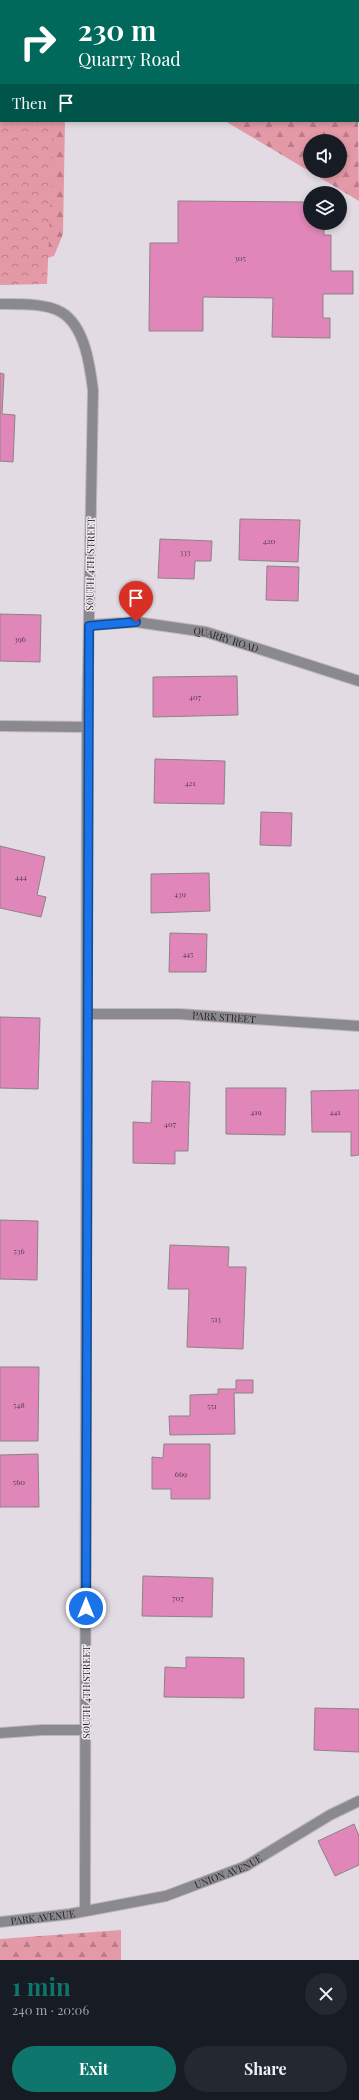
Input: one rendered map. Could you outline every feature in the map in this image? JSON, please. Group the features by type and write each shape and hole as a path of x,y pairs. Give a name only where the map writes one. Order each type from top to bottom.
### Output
{"street":[{"name":"SOUTH 4TH STREET","path":"0,304 38,306 61,312 74,324 88,354 93,390 87,727 88,1014 85,1910"},
{"name":"QUARRY ROAD","path":"89,626 136,622 206,632 359,681"},
{"path":"0,726 87,727"},
{"name":"PARK STREET","path":"88,1014 179,1014 359,1026"},
{"path":"0,1733 42,1730 85,1730"},
{"name":"UNION AVENUE","path":"85,1910 166,1896 246,1866 330,1815 359,1801"},
{"name":"PARK AVENUE","path":"0,1922 70,1914 85,1910"}],"green space":[{"path":"0,122 56,122 54,130 47,284 0,285"},
{"path":"1,122 65,122 63,234 54,256 31,263 0,262"},
{"path":"227,122 358,122 359,201 347,194 347,186 334,186 320,178 347,178 347,134 303,134 303,168"},
{"path":"121,1930 121,1960 0,1960 0,1939"}],"building":[{"path":"178,201 303,202 303,230 324,230 324,235 331,235 331,271 353,271 353,294 323,294 323,318 330,318 330,338 272,337 273,298 203,297 203,331 149,331 150,243 178,243"},
{"path":"0,373 4,374 2,414 15,415 13,462 0,461"},
{"path":"240,519 300,520 298,562 239,560"},
{"path":"160,539 212,541 211,561 195,561 194,579 158,578"},
{"path":"267,566 299,567 298,601 266,600"},
{"path":"0,614 41,615 40,662 0,661"},
{"path":"237,676 238,715 153,717 153,677"},
{"path":"155,759 225,761 224,804 154,803"},
{"path":"261,812 292,813 291,846 260,845"},
{"path":"0,846 45,857 37,895 46,897 41,917 0,908"},
{"path":"209,873 210,911 151,913 151,874"},
{"path":"170,933 207,934 206,972 169,972"},
{"path":"0,1017 40,1018 38,1089 0,1088"},
{"path":"152,1081 190,1082 188,1151 175,1151 175,1164 133,1163 133,1122 151,1123"},
{"path":"226,1088 286,1088 285,1135 226,1134"},
{"path":"359,1090 359,1155 351,1156 351,1132 312,1132 311,1091"},
{"path":"0,1220 38,1221 37,1280 0,1279"},
{"path":"170,1245 229,1247 228,1267 246,1267 243,1349 187,1347 189,1289 168,1289"},
{"path":"0,1367 39,1367 38,1441 0,1441"},
{"path":"236,1380 253,1380 253,1393 234,1393 235,1434 170,1435 169,1416 190,1416 190,1395 218,1394 218,1389 236,1389"},
{"path":"164,1444 210,1444 210,1499 171,1499 171,1489 152,1489 152,1457 163,1458"},
{"path":"38,1454 39,1507 0,1507 0,1455"},
{"path":"143,1576 213,1578 212,1617 142,1616"},
{"path":"186,1657 244,1658 244,1698 164,1697 165,1667 186,1668"},
{"path":"315,1708 359,1709 359,1752 314,1750"},
{"path":"354,1824 359,1836 359,1865 335,1876 318,1841"}],"route":[{"path":"86,1608 88,1014 87,727 89,626 136,622"}]}
